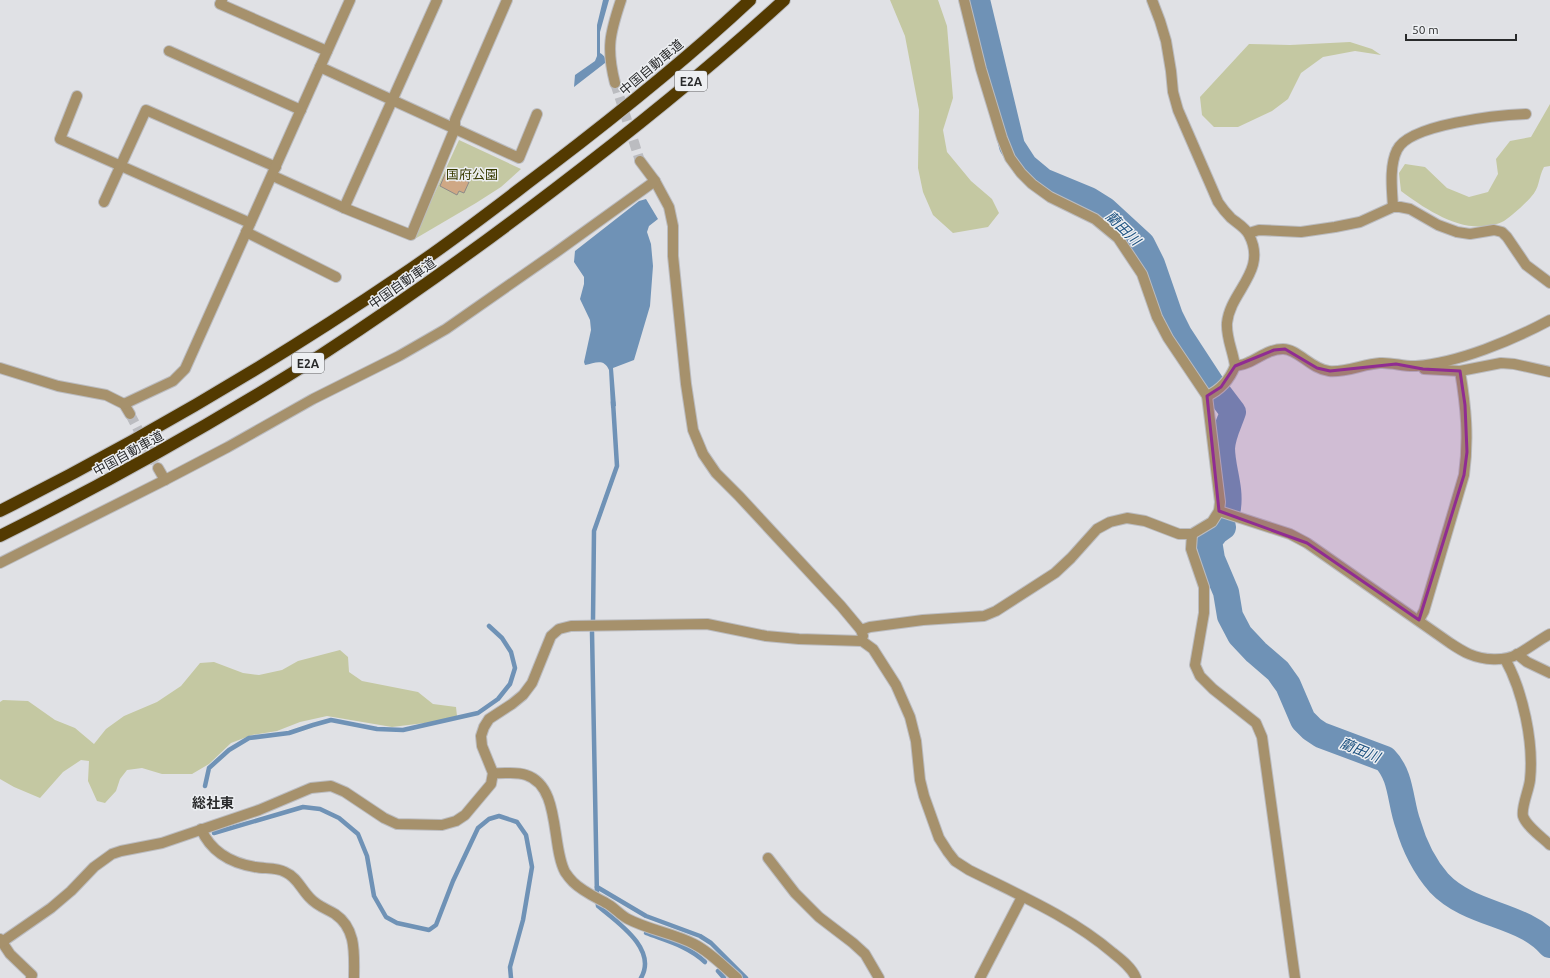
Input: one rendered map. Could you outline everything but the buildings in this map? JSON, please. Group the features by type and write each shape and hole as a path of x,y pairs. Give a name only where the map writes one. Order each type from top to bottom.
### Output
{"highway":[{"name":"中国自動車道","path":"0,511 148,433 238,380 404,274 493,210 580,143 665,75 750,0"},
{"name":"中国自動車道","path":"0,536 72,499 241,404 322,354 415,292 504,228 596,158 676,94 784,0"}],"street":[{"path":"222,0 220,4 328,51"},
{"path":"124,404 173,381 185,369 350,0"},
{"path":"344,208 437,0"},
{"path":"104,202 146,110 274,171 344,208 411,235 455,128 456,120 507,0"},
{"path":"615,83 609,52 612,28 621,0"},
{"path":"861,630 870,627 923,620 984,616 996,611 1055,573 1072,558 1097,530 1110,522 1127,518 1145,521 1179,534 1192,534 1212,522 1219,511 1220,502 1210,395 1168,338 1157,317 1142,274 1118,238 1095,218 1050,197 1032,184 1010,158 1002,138 981,69 964,0"},
{"path":"1152,0 1166,41 1173,92 1178,110 1218,202 1222,209 1249,234 1254,248 1255,261 1250,274 1230,311 1227,323 1228,336 1235,366 1221,388 1210,395"},
{"path":"170,51 302,110"},
{"path":"320,67 519,158 537,114"},
{"path":"77,96 60,139 120,166 248,228 336,278"},
{"path":"1393,207 1393,167 1397,149 1406,140 1421,132 1473,119 1526,114"},
{"path":"640,161 655,181 669,207 673,226 673,256 686,384 693,430 703,454 716,473 821,584 861,630 863,636 862,642"},
{"path":"0,563 228,447 313,398 399,356 446,328 555,253 655,181"},
{"path":"1249,234 1259,230 1301,232 1335,227 1360,222 1393,207 1400,207 1410,209 1438,225 1457,232 1470,234 1494,230 1502,232 1526,265 1550,283"},
{"path":"1414,366 1454,359 1483,350 1512,340 1550,320"},
{"path":"1235,366 1246,364 1274,350 1285,349 1297,354 1317,368 1330,371 1379,363 1414,366 1423,369 1460,371 1501,363 1514,364 1550,372"},
{"path":"0,368 58,386 106,395 124,404 130,414"},
{"path":"1419,620 1424,611 1464,475 1468,436 1460,371"},
{"path":"158,468 165,480"},
{"path":"1219,511 1290,534 1307,543 1450,643 1470,654 1488,658 1505,659 1517,654 1550,634"},
{"path":"1192,534 1191,549 1204,588 1204,613 1195,665 1200,676 1212,689 1256,723 1262,737 1295,978"},
{"path":"31,978 32,975 10,954 1,941 52,908 94,867 112,854 162,843 259,810 289,796 311,788 331,786 345,792 384,818 397,824 442,825 456,821 465,815 491,784 493,773 482,746 481,736 488,719 518,700 532,683 546,647 552,636 559,629 571,626 707,624 772,636 862,642 873,649 896,685 910,717 916,741 920,780 924,796 939,838 955,861 1079,927 1102,943 1127,965 1136,978"},
{"path":"1517,654 1527,662 1550,672"},
{"path":"1505,659 1513,673 1526,718 1530,747 1530,780 1523,815 1526,823 1550,845"},
{"path":"493,773 519,773 527,775 538,781 545,790 553,814 560,859 566,872 574,883 587,893 608,904 628,919 695,944 708,953 736,978"},
{"path":"201,829 206,840 220,854 234,862 256,867 275,868 284,871 293,876 310,898 319,906 336,915 348,927 352,937 354,978"},
{"path":"1537,832 1550,838"},
{"path":"768,858 795,893 819,917 865,954 879,978"},
{"path":"980,978 1022,897"}],"highlighted area":[{"path":"1285,349 1317,368 1330,371 1396,364 1423,369 1460,371 1465,405 1467,452 1464,475 1419,620 1307,543 1219,511 1207,396 1221,387 1235,366 1274,350"}],"green space":[{"path":"890,0 938,0 947,26 953,98 943,130 947,152 971,181 992,199 999,213 988,227 953,233 933,215 923,192 918,168 919,110 905,36"},
{"path":"1350,42 1372,49 1381,55 1355,51 1323,57 1301,73 1288,99 1272,111 1238,127 1214,127 1202,115 1200,97 1249,44 1290,45"},
{"path":"1550,104 1550,166 1544,167 1534,194 1504,221 1480,227 1456,223 1432,212 1401,191 1399,173 1405,164 1425,167 1447,188 1469,197 1488,192 1498,174 1496,159 1510,141 1531,137"},
{"name":"国府公園","path":"459,140 521,169 501,187 413,240"},
{"path":"340,650 348,657 349,672 362,681 418,692 433,704 456,707 457,716 433,722 392,727 327,716 300,722 277,731 252,735 231,743 209,764 192,774 162,774 142,768 127,770 120,779 116,791 105,803 97,801 88,781 89,761 81,760 63,772 40,798 14,787 0,779 0,702 3,700 28,701 55,720 75,728 94,744 106,729 124,716 157,702 181,686 200,663 214,662 243,673 259,675 282,670 298,661"}],"water":[{"path":"603,0 609,0 600,32 600,53 605,57 605,63 574,87 575,75 595,61 597,56 597,25"},
{"path":"646,199 658,219 649,226 647,232 651,244 653,266 650,306 634,360 613,368 616,406 611,408 609,370 607,366 599,362 585,365 584,362 591,330 590,320 580,299 584,284 584,277 574,262 575,251 639,201"}],"waterway":[{"name":"藺田川","path":"977,0 1012,146 1025,166 1043,181 1089,200 1105,210 1142,244 1152,264 1170,316 1179,334 1211,383 1233,412 1225,434 1222,448 1229,500 1228,508"},
{"path":"593,620 594,531 617,466 613,402"},
{"name":"藺田川","path":"1223,527 1216,532 1209,541 1212,559 1226,592 1230,616 1240,635 1256,652 1278,671 1288,685 1303,720 1321,735 1385,759 1391,766 1398,782 1410,832 1425,863 1439,883 1452,894 1465,902 1525,926 1550,945"},
{"path":"205,786 209,768 229,750 249,738 289,733 331,720 377,729 403,730 478,713 498,699 510,684 515,668 511,652 502,638 489,626"},
{"path":"592,632 598,906 624,928 640,947 644,957 645,967 641,978"},
{"path":"214,833 303,807 320,809 339,818 358,834 367,856 374,896 386,917 397,923 429,930 436,925 453,881 478,828 489,819 499,816 517,822 526,835 532,867 523,920 510,967 511,978"},
{"path":"597,887 646,916 700,936 711,943 746,978"},
{"path":"646,933 684,948 705,962"},
{"path":"718,971 724,978"}],"tunnel":[{"path":"615,83 640,161"},
{"path":"130,414 158,468"}],"district":[{"name":"総社東","path":"213,803"}]}
